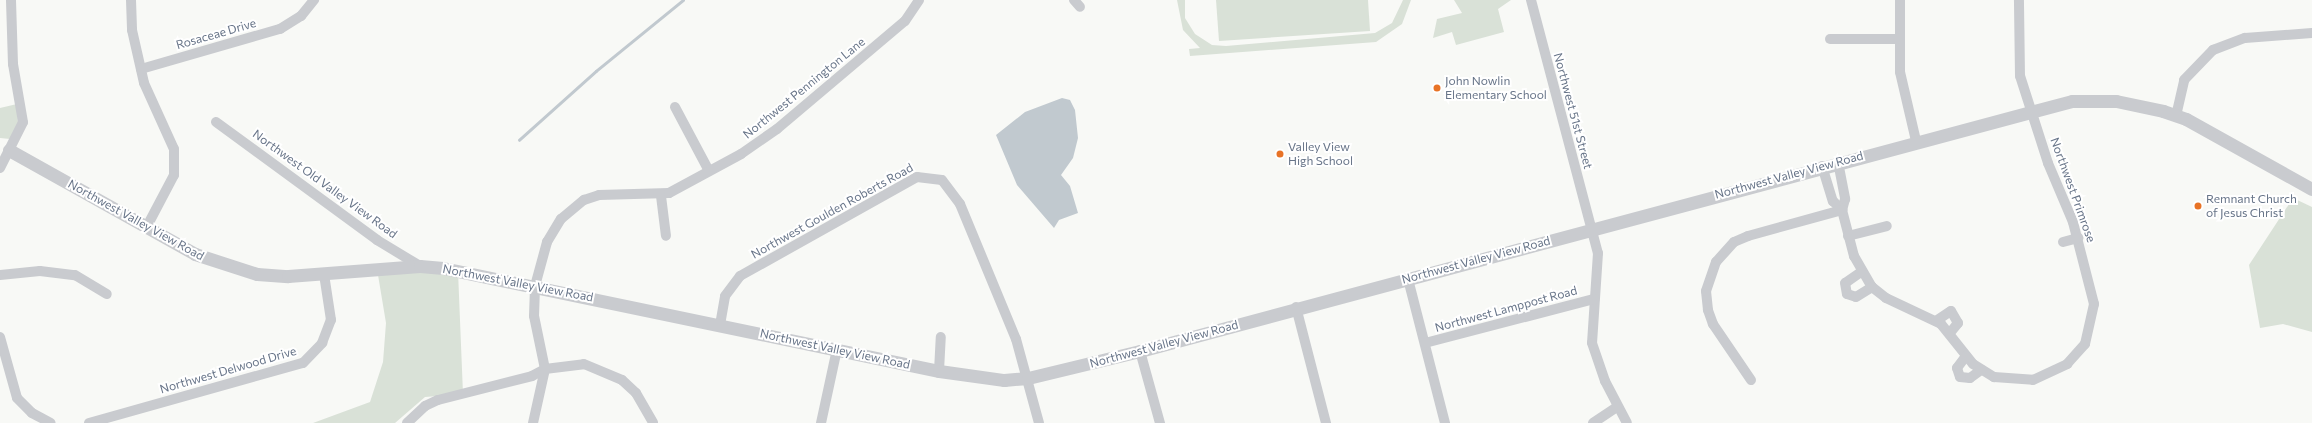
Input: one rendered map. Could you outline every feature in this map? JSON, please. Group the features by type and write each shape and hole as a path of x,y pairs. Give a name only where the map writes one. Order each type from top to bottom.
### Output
{"street":[{"path":"0,168 5,148 19,134 24,113 13,64 11,0"},
{"path":"131,0 132,30 140,69 150,98 170,134 175,160 170,185 146,228"},
{"name":"Rosaceae Drive","path":"140,69 268,33 296,20 314,0"},
{"name":"Northwest Pennington Lane","path":"661,196 709,171 777,129 905,21 919,0"},
{"name":"Northwest 51st Street","path":"1531,0 1599,263 1594,299 1592,343 1617,407 1627,423"},
{"path":"1900,0 1898,39 1900,72 1916,141"},
{"name":"Northwest Primrose","path":"1838,162 1845,199 1842,210 1848,236 1862,272 1872,288 1886,298 1936,321 1950,333 1966,356 1981,370 2006,380 2033,380 2057,371 2085,344 2094,304 2078,238 2029,110 2018,63 2019,0"},
{"path":"2176,116 2184,80 2213,50 2245,38 2312,33"},
{"path":"1830,39 1898,39"},
{"name":"Northwest Valley View Road","path":"5,148 146,228 195,254 227,267 288,276 420,266 536,286 983,379 1028,378 1140,350 1408,279 2029,110 2094,100 2136,104 2176,116 2312,189"},
{"path":"676,107 709,171"},
{"name":"Northwest Old Valley View Road","path":"216,122 377,240 420,266"},
{"name":"Northwest Primrose","path":"1822,166 1833,201 1842,210"},
{"name":"Northwest Goulden Roberts Road","path":"720,325 725,296 740,276 917,177 928,176 942,180 960,204 1016,340 1028,378 1039,423"},
{"path":"533,423 545,369 534,316 536,286 546,242 571,209 584,200 615,192 661,196 666,236"},
{"path":"1751,380 1713,324 1708,310 1706,291 1716,262 1734,242 1748,236 1842,210"},
{"path":"1848,236 1887,226"},
{"path":"2063,242 2078,238"},
{"path":"0,275 40,271 75,275 107,294"},
{"path":"1862,272 1846,283 1847,294 1856,297 1872,288"},
{"name":"Northwest Delwood Drive","path":"89,423 303,363 322,343 331,320 324,274"},
{"path":"1408,279 1445,423"},
{"name":"Northwest Lamppost Road","path":"1425,344 1594,299"},
{"path":"1296,308 1325,423"},
{"path":"1936,321 1951,312 1958,323 1950,333"},
{"path":"939,370 941,337"},
{"path":"0,338 17,398 32,413 51,423"},
{"path":"821,423 837,349"},
{"path":"1140,350 1160,423"},
{"path":"1966,356 1957,368 1960,377 1970,378 1981,370"},
{"path":"407,423 425,406 438,400 532,376 545,369 584,364 606,371 636,393 653,423"},
{"path":"1593,423 1617,407"}],"shaded area":[{"path":"1177,0 1185,0 1185,18 1195,34 1212,45 1226,46 1375,33 1392,23 1403,0 1411,0 1402,24 1376,42 1190,56 1189,49 1200,48 1183,30"},
{"path":"1216,0 1368,0 1370,31 1219,41"},
{"path":"1454,0 1511,0 1498,9 1504,32 1456,45 1452,32 1433,38 1437,19 1462,13"},
{"path":"1062,98 1070,100 1075,110 1078,138 1073,158 1061,175 1070,186 1078,213 1059,220 1054,228 1017,185 996,135 1025,112"},
{"path":"17,104 18,123 10,139 0,138 0,108"},
{"path":"2293,198 2312,207 2312,332 2283,324 2260,328 2249,265"},
{"path":"377,269 458,271 463,394 425,397 395,423 313,423 370,402 383,362 386,323"}],"waterway":[{"path":"519,140 596,71 683,0"}],"place":[{"name":"John Nowlin Elementary School","path":"1437,88"},
{"name":"Valley View High School","path":"1280,154"},
{"name":"Remnant Church of Jesus Christ","path":"2198,206"}]}
